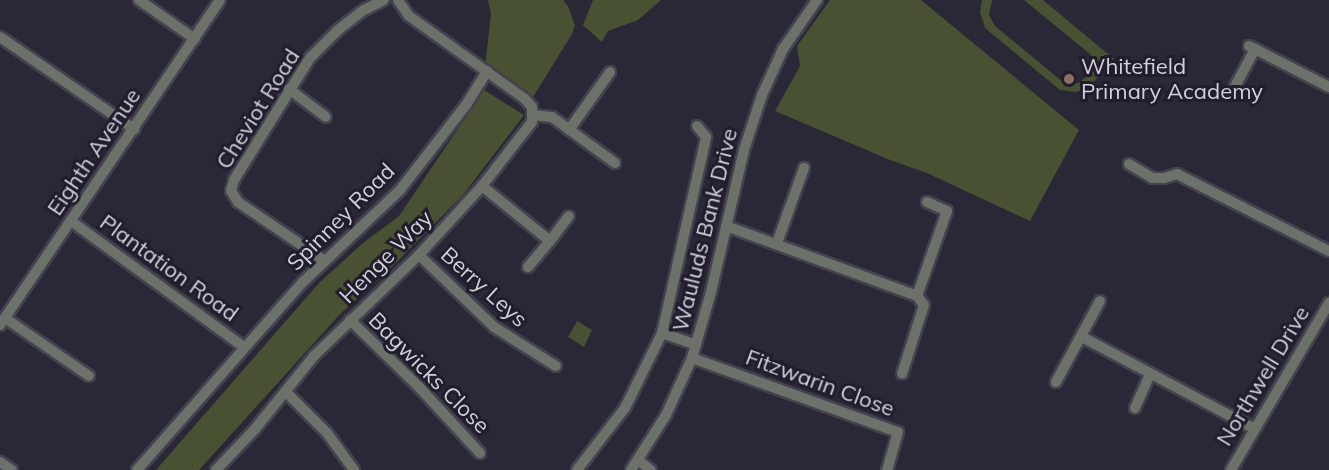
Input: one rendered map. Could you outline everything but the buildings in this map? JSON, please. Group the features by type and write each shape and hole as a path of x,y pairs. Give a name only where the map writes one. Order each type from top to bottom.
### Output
{"street":[{"path":"139,0 195,39"},
{"name":"Eighth Avenue","path":"3,322 220,0"},
{"name":"Cheviot Road","path":"325,261 238,202 231,191 234,180 310,58 338,30 364,10 384,0"},
{"path":"398,0 409,16 525,99 532,107 533,115 552,117 615,163"},
{"name":"Wauluds Bank Drive","path":"631,470 666,415 692,358 744,150 762,95 783,49 817,0"},
{"path":"0,38 134,129"},
{"path":"1232,92 1252,48 1329,87"},
{"name":"Spinney Road","path":"137,470 244,347 325,261 400,190 466,105 487,71"},
{"path":"570,130 610,72"},
{"path":"289,89 326,117"},
{"name":"Henge Way","path":"216,470 286,392 314,356 419,255 483,186 531,122 533,115"},
{"path":"577,470 625,408 662,333 706,137 697,126"},
{"path":"1129,164 1152,178 1164,178 1177,174 1329,251"},
{"path":"777,243 804,168"},
{"path":"483,186 550,241"},
{"path":"917,296 947,211 927,202"},
{"path":"528,267 570,216"},
{"name":"Plantation Road","path":"71,221 244,347"},
{"path":"726,226 917,296 924,305 902,374"},
{"name":"Berry Leys","path":"419,255 494,327 556,366"},
{"path":"1056,382 1100,301"},
{"name":"Northwell Drive","path":"1231,470 1253,428 1329,303"},
{"name":"Bagwicks Close","path":"350,321 419,387 480,453"},
{"path":"3,322 89,376"},
{"path":"662,333 696,345"},
{"path":"1082,337 1253,428"},
{"name":"Fitzwarin Close","path":"692,358 898,432 886,470"},
{"path":"1135,408 1150,374"},
{"path":"286,392 327,433 354,470"},
{"path":"638,460 651,470"},
{"path":"224,461 232,470"},
{"path":"0,462 12,470"}],"green space":[{"path":"488,0 563,0 568,6 575,26 572,34 533,97 485,67 491,14"},
{"path":"593,0 661,0 638,20 608,31 602,42 583,25"},
{"path":"830,0 921,0 1079,130 1030,221 927,173 890,160 775,111 800,66 797,46"},
{"path":"982,0 992,0 989,15 995,26 1063,82 1078,83 1088,76 1092,65 1091,55 1024,0 1043,0 1114,59 1106,68 1101,64 1097,78 1089,87 1076,92 1060,90 985,28 980,12"},
{"path":"484,90 524,115 463,195 382,277 342,312 199,470 156,470 319,283 363,243 399,216"},
{"path":"577,321 592,330 584,347 568,337"}],"place":[{"name":"Whitefield Primary Academy","path":"1069,79"}]}
